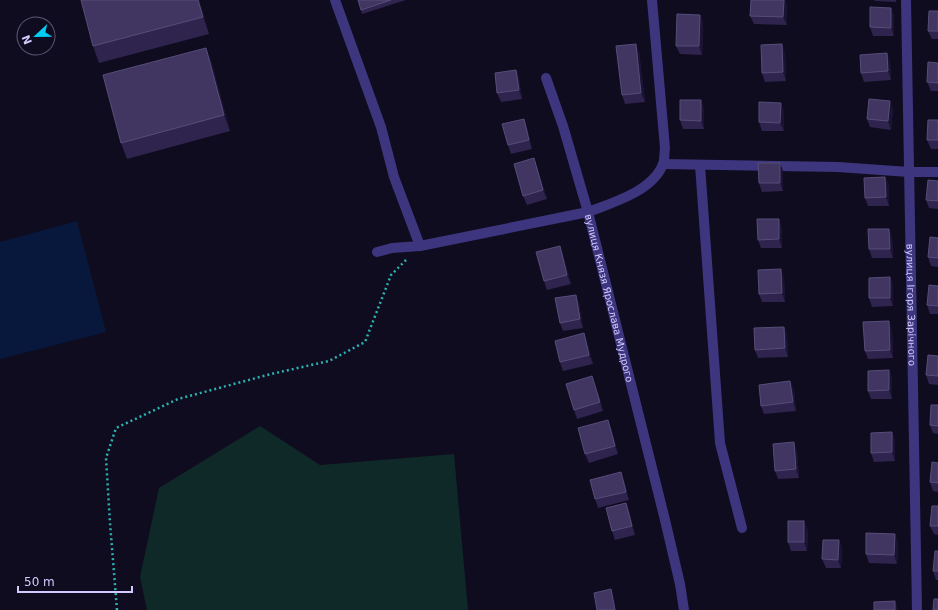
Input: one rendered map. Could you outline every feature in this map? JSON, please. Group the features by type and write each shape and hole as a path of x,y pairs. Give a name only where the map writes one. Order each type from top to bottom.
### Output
{"street":[{"path":"334,0 381,127 394,177 420,246"},
{"path":"652,0 665,148 663,164 838,167 910,172 938,172"},
{"name":"вулиця Ігоря Зарічного","path":"906,0 917,610"},
{"path":"377,252 392,248 420,246 588,212 563,126 546,78"},
{"name":"вулиця Князя Ярослава Мудрого","path":"663,164 652,180 631,195 588,212 666,520 684,610"},
{"path":"700,165 720,443 742,528"}],"path":[{"path":"118,610 110,524 106,458 116,428 178,400 271,374 329,361 365,342 391,276 420,246"}],"green space":[{"path":"260,426 320,465 454,454 468,610 147,610 140,577 159,488"}],"water":[{"path":"77,221 106,332 0,359 0,242"}],"building":[{"path":"81,0 198,0 203,17 93,46"},
{"path":"358,0 391,0 361,10"},
{"path":"751,0 784,0 783,17 750,16"},
{"path":"870,7 891,8 891,28 870,27"},
{"path":"929,11 938,11 938,31 928,31"},
{"path":"677,14 700,15 699,46 676,46"},
{"path":"636,44 641,93 622,95 616,46"},
{"path":"782,44 783,72 762,73 761,45"},
{"path":"206,48 224,115 121,143 103,75"},
{"path":"887,53 888,71 861,73 860,55"},
{"path":"928,62 938,63 938,83 927,82"},
{"path":"516,70 519,90 497,93 495,73"},
{"path":"869,99 890,101 888,121 867,119"},
{"path":"680,100 701,100 701,121 680,120"},
{"path":"759,102 781,103 780,123 759,122"},
{"path":"524,119 529,140 508,145 502,124"},
{"path":"928,120 938,120 938,140 927,140"},
{"path":"534,158 543,190 523,196 514,164"},
{"path":"758,163 780,163 780,183 759,183"},
{"path":"885,177 886,197 865,198 864,178"},
{"path":"928,180 938,181 938,201 926,200"},
{"path":"757,219 779,219 779,239 758,240"},
{"path":"868,229 889,229 890,249 869,249"},
{"path":"930,237 938,238 938,258 928,257"},
{"path":"560,246 567,275 544,281 536,252"},
{"path":"781,269 782,293 759,294 758,270"},
{"path":"890,277 890,298 869,298 869,278"},
{"path":"929,285 938,286 938,306 927,305"},
{"path":"576,295 580,319 560,323 555,298"},
{"path":"889,321 890,350 865,351 863,322"},
{"path":"784,327 785,348 755,350 754,328"},
{"path":"584,333 589,355 560,362 555,341"},
{"path":"928,355 938,356 938,376 926,375"},
{"path":"889,370 889,390 868,391 868,371"},
{"path":"592,376 600,402 574,410 566,384"},
{"path":"790,381 793,402 761,406 759,385"},
{"path":"931,405 938,405 938,426 930,425"},
{"path":"608,420 615,446 585,454 578,428"},
{"path":"892,432 892,452 871,453 871,433"},
{"path":"794,442 796,469 775,471 773,444"},
{"path":"932,462 938,463 938,483 930,482"},
{"path":"621,472 626,492 595,499 590,480"},
{"path":"626,503 632,526 612,531 606,508"},
{"path":"932,506 938,506 938,526 930,526"},
{"path":"788,521 804,521 804,542 788,542"},
{"path":"866,533 895,534 894,555 866,554"},
{"path":"823,540 839,540 838,560 822,559"},
{"path":"935,551 938,551 938,571 933,571"},
{"path":"611,589 615,610 597,610 594,593"},
{"path":"934,599 938,599 938,610 933,610"},
{"path":"895,601 895,610 874,610 874,602"}]}
